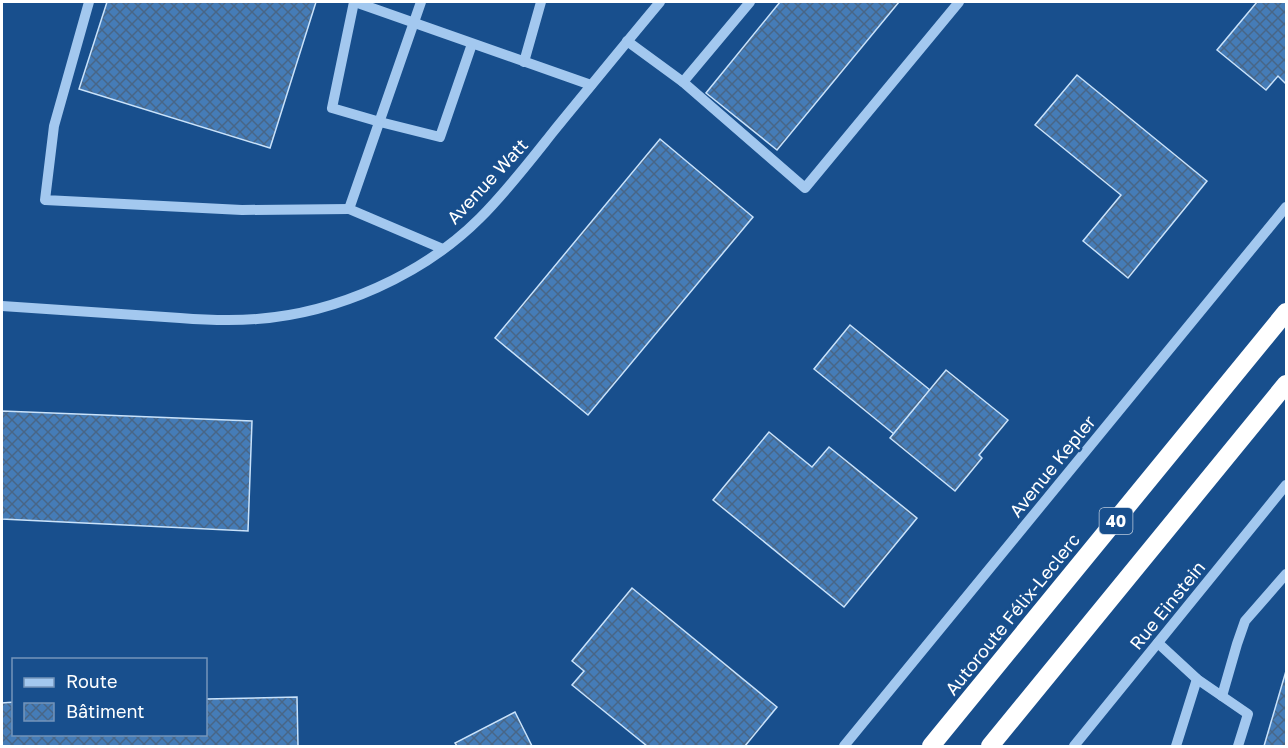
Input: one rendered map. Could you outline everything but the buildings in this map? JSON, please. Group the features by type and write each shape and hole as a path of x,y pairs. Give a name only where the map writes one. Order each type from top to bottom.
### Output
{"highway":[{"name":"Autoroute Félix-Leclerc","path":"931,747 1287,312"},
{"name":"40","path":"995,747 1015,716 1287,384"},
{"path":"990,747 1015,716"},
{"path":"926,747 945,729"}],"street":[{"path":"89,2 54,126 45,200 242,210 349,209 443,249"},
{"path":"472,44 440,137 332,108 354,2 591,86"},
{"path":"349,209 421,2"},
{"path":"524,62 541,2"},
{"name":"Avenue Watt","path":"2,306 209,320 257,319 307,311 356,296 399,277 463,234 496,201 660,2"},
{"path":"683,82 750,2"},
{"path":"627,41 683,82 805,188 959,2"},
{"name":"Avenue Kepler","path":"844,747 1287,207"},
{"name":"Rue Einstein","path":"1074,747 1287,485"},
{"path":"1222,696 1245,621 1287,574"},
{"path":"1158,643 1197,679 1248,714 1238,747"},
{"path":"1176,747 1197,679"}]}
